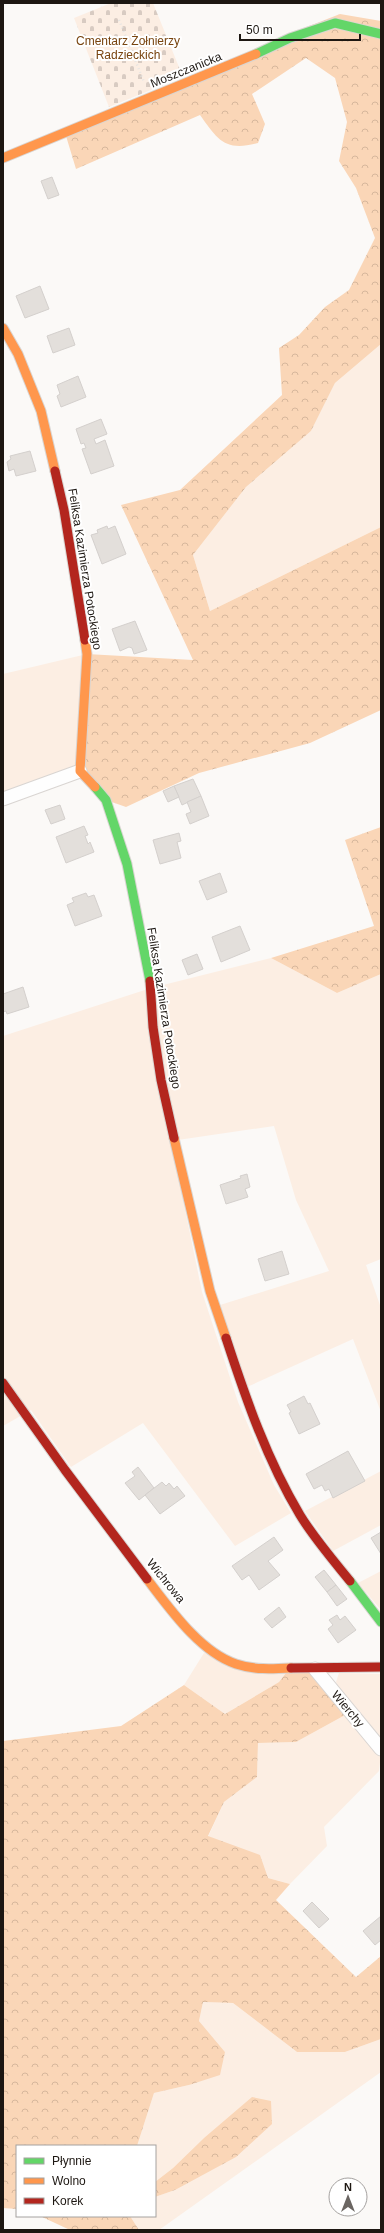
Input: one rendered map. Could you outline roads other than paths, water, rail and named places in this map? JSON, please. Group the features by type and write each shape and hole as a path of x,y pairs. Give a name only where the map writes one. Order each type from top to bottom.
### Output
{"street":[{"name":"Moszczanicka","path":"3,158 238,62 290,38 335,23 381,34"},
{"name":"Feliksa Kazimierza Potockiego","path":"3,328 18,354 41,411 64,510 87,654 80,771 106,800 127,864 151,988 153,1027 162,1080 210,1291 247,1403 282,1484 301,1516 381,1622"},
{"path":"3,799 80,771"},
{"name":"Wichrowa","path":"3,1383 65,1470 152,1585 207,1649 236,1664 260,1670 381,1667"},
{"name":"Wierchy","path":"315,1669 381,1749"}],"park label":[{"name":"Cmentarz Żołnierzy Radzieckich","path":"128,48"}]}
